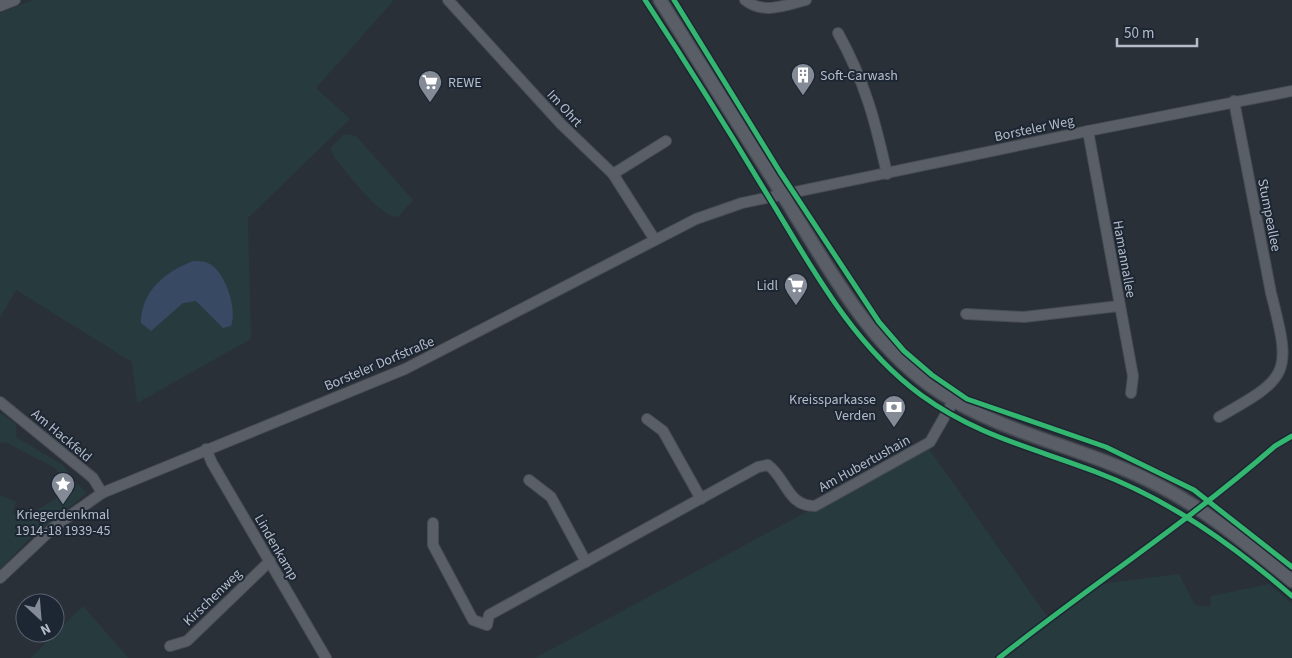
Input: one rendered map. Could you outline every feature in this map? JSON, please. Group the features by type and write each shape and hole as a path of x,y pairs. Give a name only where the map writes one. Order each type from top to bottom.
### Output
{"street":[{"path":"0,6 14,0"},
{"name":"Im Ohrt","path":"448,0 560,124 613,174 655,240"},
{"path":"660,0 832,275 869,327 913,373 954,400 999,424 1158,484 1221,523 1292,581"},
{"path":"745,0 755,6 764,8 806,0"},
{"path":"838,33 856,66 869,98 887,174"},
{"name":"Borsteler Weg","path":"783,196 1088,131 1292,91"},
{"name":"Stumpeallee","path":"1219,418 1260,394 1281,375 1286,355 1284,322 1271,293 1234,101"},
{"name":"Hamannallee","path":"1088,131 1133,376 1131,393"},
{"path":"613,174 666,141"},
{"name":"Borsteler Dorfstraße","path":"0,578 54,527 102,493 421,362 696,219 742,203 783,196"},
{"path":"966,314 1024,317 1119,306"},
{"name":"Am Hubertushain","path":"433,523 433,545 473,620 487,625 489,615 758,467 768,465 776,471 794,500 803,506 814,506 930,442 954,400"},
{"name":"Am Hackfeld","path":"0,402 93,478 102,493"},
{"path":"647,419 663,431 701,499"},
{"name":"Lindenkamp","path":"206,449 212,463 326,658"},
{"path":"530,480 551,497 586,562"},
{"name":"Kirschenweg","path":"170,646 187,641 270,561"}],"green space":[{"path":"33,0 394,0 316,88 350,119 248,218 251,339 137,403 132,362 16,290 0,318 0,13"},
{"path":"348,134 356,136 413,200 398,217 391,216 373,203 334,157 331,148 342,136"},
{"path":"0,413 16,424 16,437 63,465 74,481 87,493 26,542 0,570 0,495 16,502 12,514 36,511 70,489 55,468 5,442 0,443"},
{"path":"929,449 1051,622 1102,584 1179,574 1195,605 1210,607 1211,596 1269,584 1292,604 1292,658 535,658 901,461"},
{"path":"83,606 128,658 31,658 46,643 65,643 65,624"}],"water":[{"path":"193,261 208,263 214,267 225,282 233,310 231,326 223,328 196,301 183,303 151,331 141,323 145,301 150,292 164,277"}],"cycle path":[{"path":"645,0 832,298 851,325 895,374 921,395 963,421 1006,440 1096,472 1150,496 1200,525 1247,559 1292,596"},
{"path":"674,0 780,172 879,322 904,351 932,375 967,399 1106,447 1194,490 1292,567"},
{"path":"999,658 1208,501 1275,446 1292,436"}],"place":[{"name":"Soft-Carwash","path":"803,96"},
{"name":"REWE","path":"430,103"},
{"name":"Lidl","path":"796,306"},
{"name":"Kreissparkasse Verden","path":"894,428"},
{"name":"Kriegerdenkmal 1914-18 1939-45","path":"63,505"}]}
